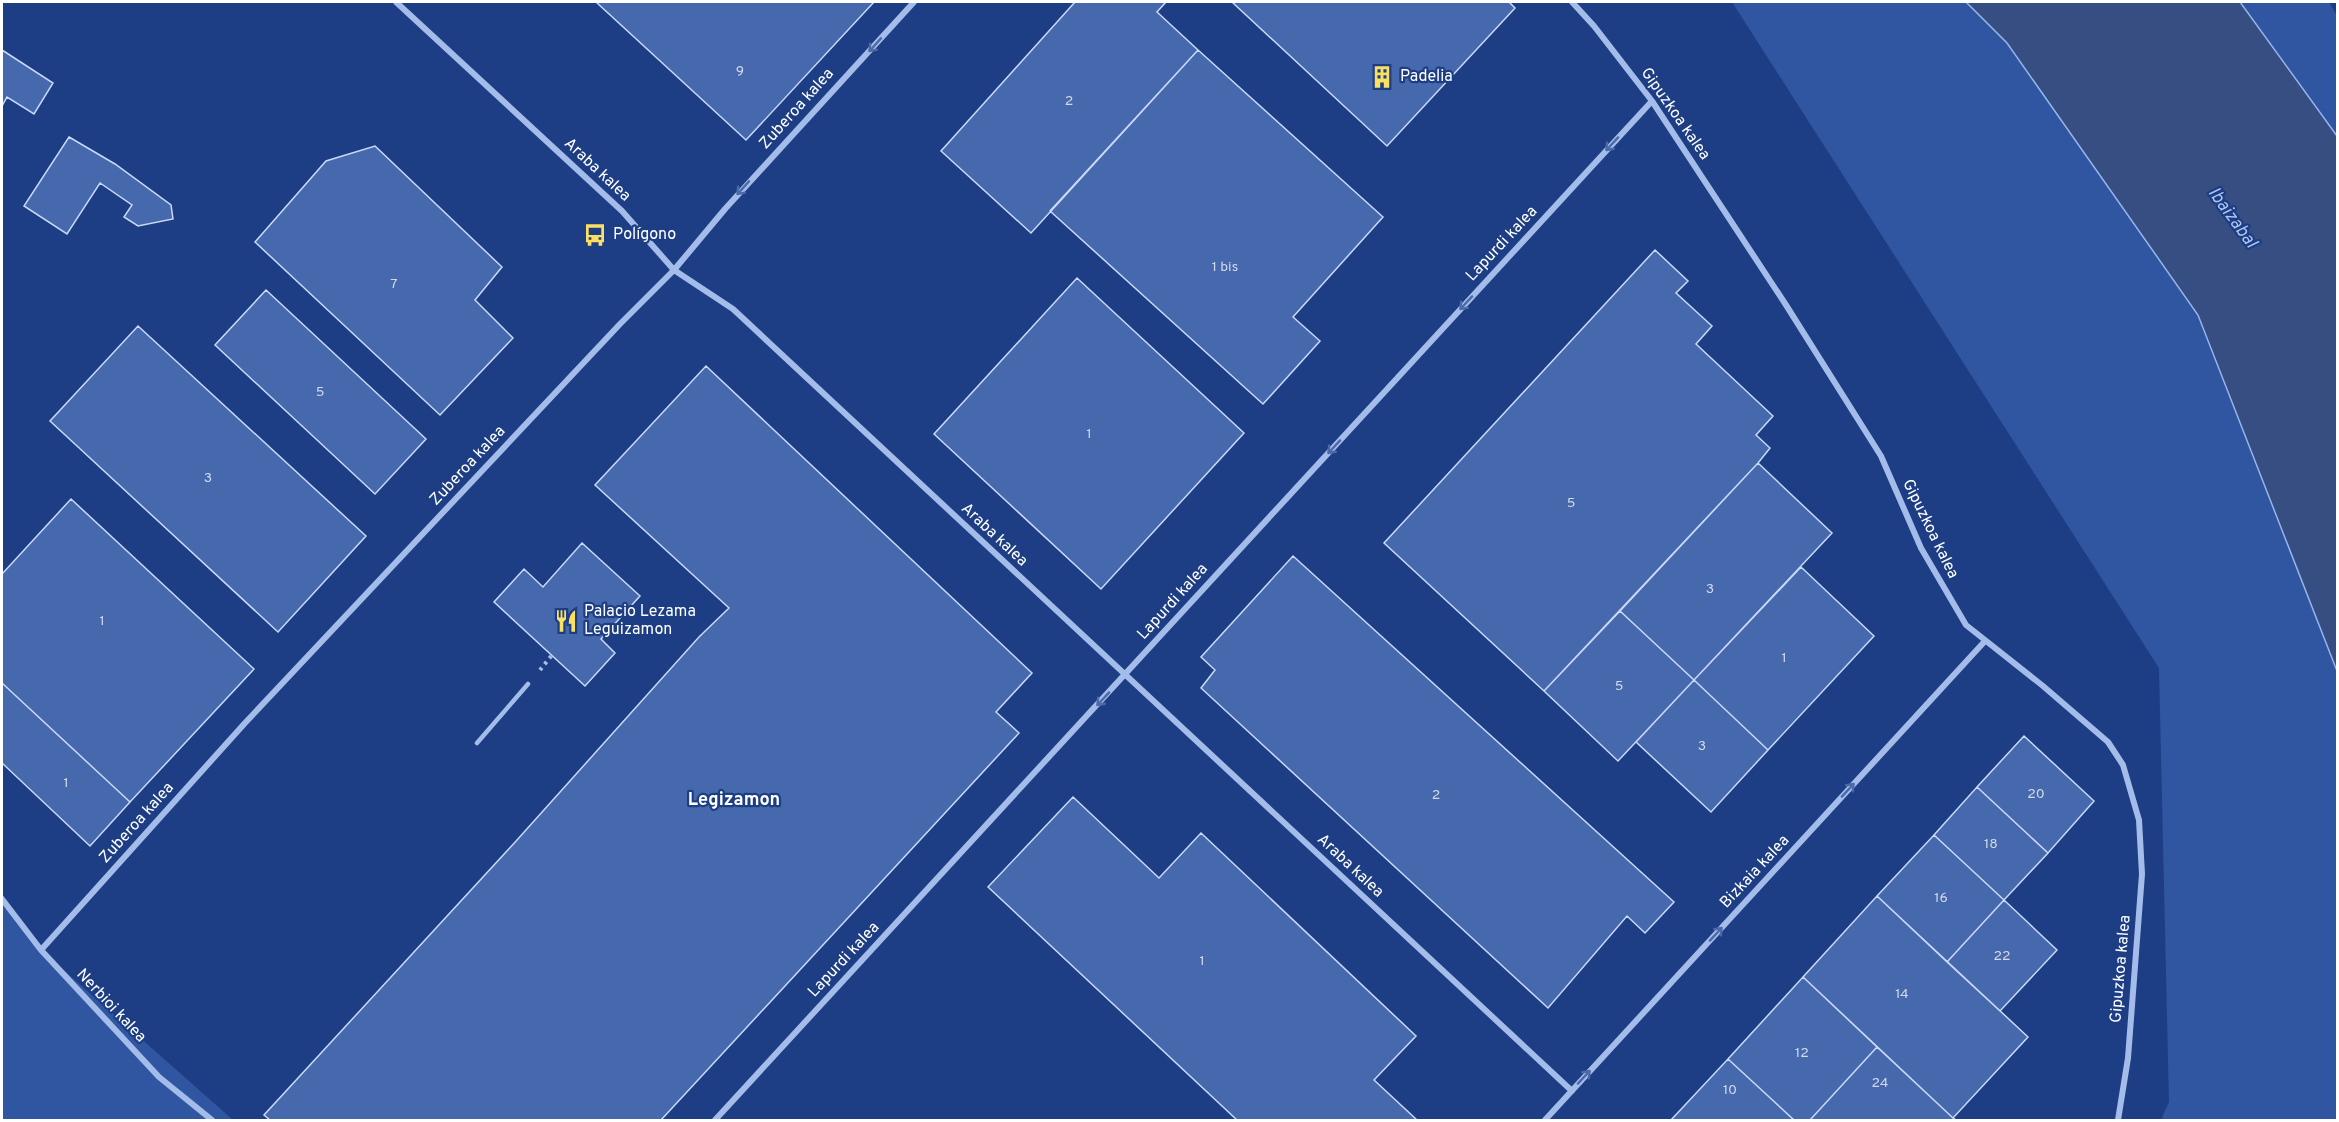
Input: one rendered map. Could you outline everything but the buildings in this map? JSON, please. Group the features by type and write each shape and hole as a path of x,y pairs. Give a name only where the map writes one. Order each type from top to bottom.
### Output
{"street":[{"name":"Araba kalea","path":"396,2 622,211 674,270 733,309 1572,1091"},
{"name":"Zuberoa kalea","path":"41,950 245,723 620,324 674,270 725,208 914,2"},
{"name":"Gipuzkoa kalea","path":"1572,2 1594,26 1652,101 1786,305 1881,456 1921,548 1966,625 2043,686 2108,742 2123,765 2139,820 2142,874 2128,1058 2118,1120"},
{"name":"Lapurdi kalea","path":"715,1120 1652,101"},
{"name":"Bizkaia kalea","path":"1545,1120 1985,641"},
{"name":"Nerbioi kalea","path":"2,899 41,950 159,1077 212,1120"}],"lane":[{"path":"477,743 528,684"}],"shaded area":[{"path":"1732,2 1966,2 2007,43 2198,315 2337,671 2337,1120 2161,1120 2169,1102 2159,668"},
{"path":"2240,2 2329,2 2337,16 2337,136"},
{"path":"2,899 41,950 233,1120 2,1120"}],"water":[{"name":"Ibaizabal","path":"1966,2 2240,2 2337,136 2337,671 2198,315 2007,43"}],"place":[{"name":"Padelia","path":"1382,77"},
{"name":"Polígono","path":"595,235"},
{"name":"Palacio Lezama Leguizamon","path":"566,621"}],"district":[{"name":"Legizamon","path":"734,800"}]}
